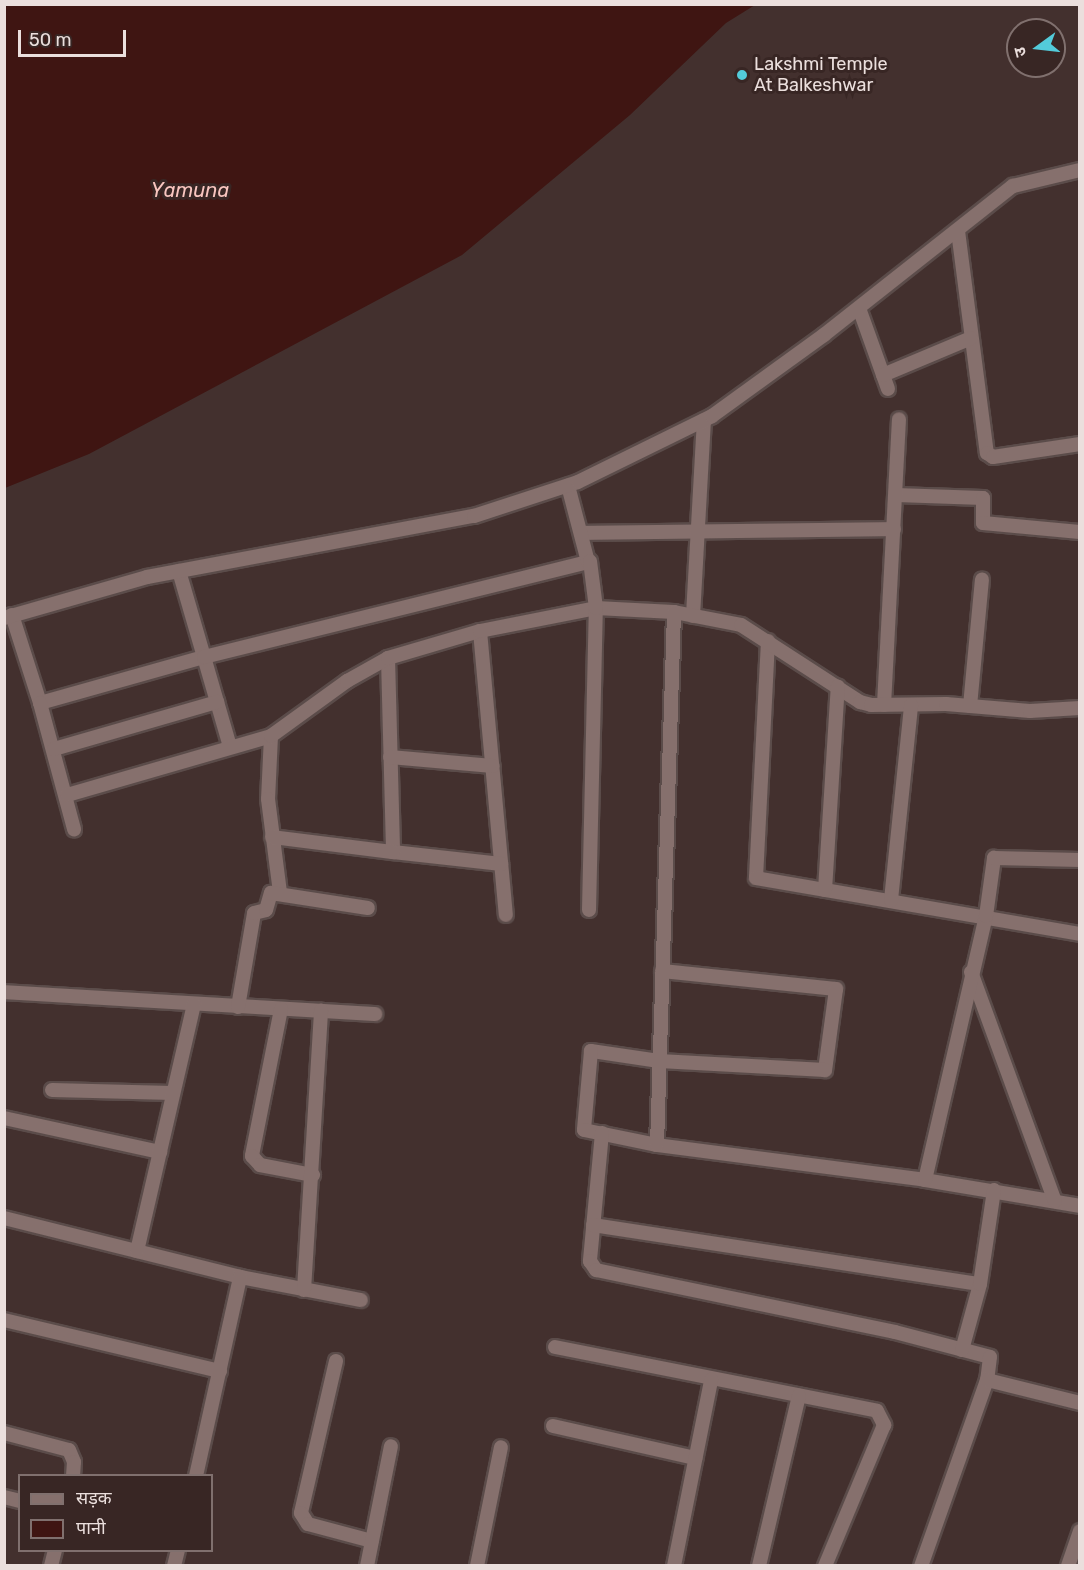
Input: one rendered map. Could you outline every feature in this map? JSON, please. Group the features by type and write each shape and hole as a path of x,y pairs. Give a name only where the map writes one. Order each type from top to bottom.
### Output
{"street":[{"path":"74,829 67,795 40,703 8,616 99,588 474,516 568,486 704,420 860,308 1020,182 1080,170"},
{"path":"958,231 989,456 1080,444"},
{"path":"860,308 888,389"},
{"path":"883,375 971,338"},
{"path":"884,705 899,419"},
{"path":"693,616 704,420"},
{"path":"568,486 590,561 596,609 589,910"},
{"path":"896,495 982,498 983,523 1080,532"},
{"path":"582,533 894,529"},
{"path":"40,703 204,657 590,561"},
{"path":"179,571 230,747"},
{"path":"970,706 982,580"},
{"path":"67,795 271,736 347,681 388,658 480,631 596,609 674,612 741,625 860,702 884,705 970,706 1030,711 1080,708"},
{"path":"657,1145 674,612"},
{"path":"480,631 506,915"},
{"path":"768,641 754,874 760,880 986,916 1080,934"},
{"path":"388,658 393,852"},
{"path":"825,890 838,686"},
{"path":"54,749 217,702"},
{"path":"891,900 911,705"},
{"path":"271,736 267,779 280,893"},
{"path":"390,757 493,766"},
{"path":"272,837 501,864"},
{"path":"925,1180 986,916 994,858 1080,860"},
{"path":"238,1007 254,913 266,910 271,893 368,908"},
{"path":"662,971 739,976 836,991 824,1072 659,1061 591,1051 581,1126 657,1145 925,1180 1080,1206"},
{"path":"972,972 1055,1201"},
{"path":"4,992 375,1014"},
{"path":"137,1251 194,1004"},
{"path":"281,1009 252,1156 260,1165 313,1176"},
{"path":"304,1290 313,1176 321,1011"},
{"path":"52,1090 173,1093"},
{"path":"4,1118 160,1152"},
{"path":"603,1133 590,1261 596,1270 895,1332 990,1358 987,1380 921,1566"},
{"path":"962,1350 980,1284 994,1191"},
{"path":"4,1218 240,1277 361,1300"},
{"path":"593,1225 980,1284"},
{"path":"196,1474 240,1277"},
{"path":"4,1320 219,1371"},
{"path":"555,1347 711,1380 877,1411 883,1417 884,1425 825,1566"},
{"path":"336,1361 300,1513 308,1524 372,1541"},
{"path":"674,1566 711,1380"},
{"path":"987,1380 1080,1403"},
{"path":"759,1566 799,1396"},
{"path":"552,1426 695,1458"},
{"path":"4,1432 69,1450 74,1462 73,1474"},
{"path":"367,1566 391,1446"},
{"path":"477,1566 501,1447"},
{"path":"1068,1566 1080,1531"}],"water":[{"name":"Yamuna","path":"5,4 755,5 726,23 630,115 462,255 89,454 5,488"}],"place":[{"name":"Lakshmi Temple At Balkeshwar","path":"742,75"}]}
